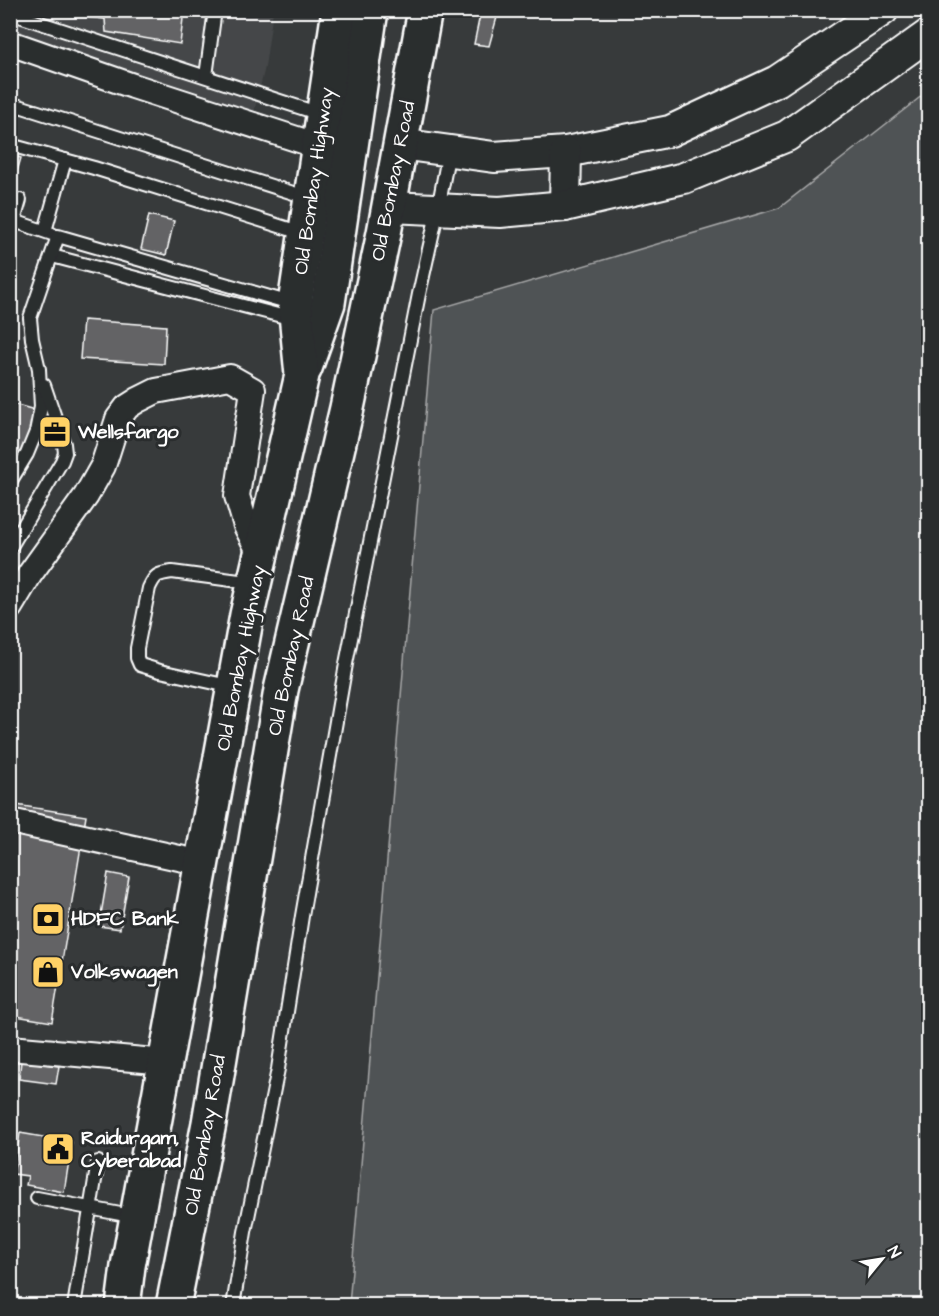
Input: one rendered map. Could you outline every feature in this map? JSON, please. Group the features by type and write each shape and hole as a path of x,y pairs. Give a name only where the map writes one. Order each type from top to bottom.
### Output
{"main road":[{"name":"Old Bombay Highway","path":"123,1305 128,1266 234,687 302,375 296,312 339,10"},
{"path":"302,375 328,303 371,10"},
{"name":"Old Bombay Road","path":"173,1305 208,1123 281,690 347,408 390,207 425,10"}],"street":[{"path":"400,144 494,156 566,152 670,131 777,81 883,10"},
{"path":"390,207 500,212 565,206 684,178 787,136 928,35"},
{"path":"10,43 318,147"},
{"path":"565,206 566,152"},
{"path":"10,606 86,496 102,466 118,419 127,407 156,391 230,377 254,390 237,496 258,569"},
{"path":"10,821 202,863"},
{"path":"10,1048 166,1062"}],"lane":[{"path":"206,76 215,10"},
{"path":"10,13 323,115"},
{"path":"10,103 311,199"},
{"path":"10,145 306,235"},
{"path":"232,1305 278,1069 346,664 449,150"},
{"path":"45,231 65,160"},
{"path":"10,236 20,200"},
{"path":"14,221 296,312"},
{"path":"10,548 65,453 39,369 30,318 58,236"},
{"path":"52,256 296,312"},
{"path":"10,482 27,454 36,432 41,407 39,369"},
{"path":"234,687 140,665 137,648 149,588 153,579 159,574 258,569"},
{"path":"74,1305 98,1162"},
{"path":"37,1198 137,1217"}],"shaded area":[{"path":"11,11 273,11 265,67 252,121 11,34"},
{"path":"928,91 928,1305 349,1305 434,310 779,208"}],"building":[{"path":"55,10 184,10 180,44 106,32 105,19 55,14"},
{"path":"481,10 499,10 489,46 474,44"},
{"path":"10,155 21,158 10,195"},
{"path":"149,215 174,221 166,255 141,249"},
{"path":"83,320 166,326 164,364 80,359"},
{"path":"10,403 42,412 10,481"},
{"path":"10,804 86,816 52,1022 10,1015"},
{"path":"108,873 129,877 120,929 99,926"},
{"path":"21,1061 59,1066 56,1084 19,1079"},
{"path":"20,1133 72,1142 64,1192 26,1185 28,1176 13,1174"}],"place":[{"name":"Wellsfargo","path":"55,432"},
{"name":"HDFC Bank","path":"48,919"},
{"name":"Volkswagen","path":"48,972"},
{"name":"Raidurgam, Cyberabad","path":"58,1149"}]}
